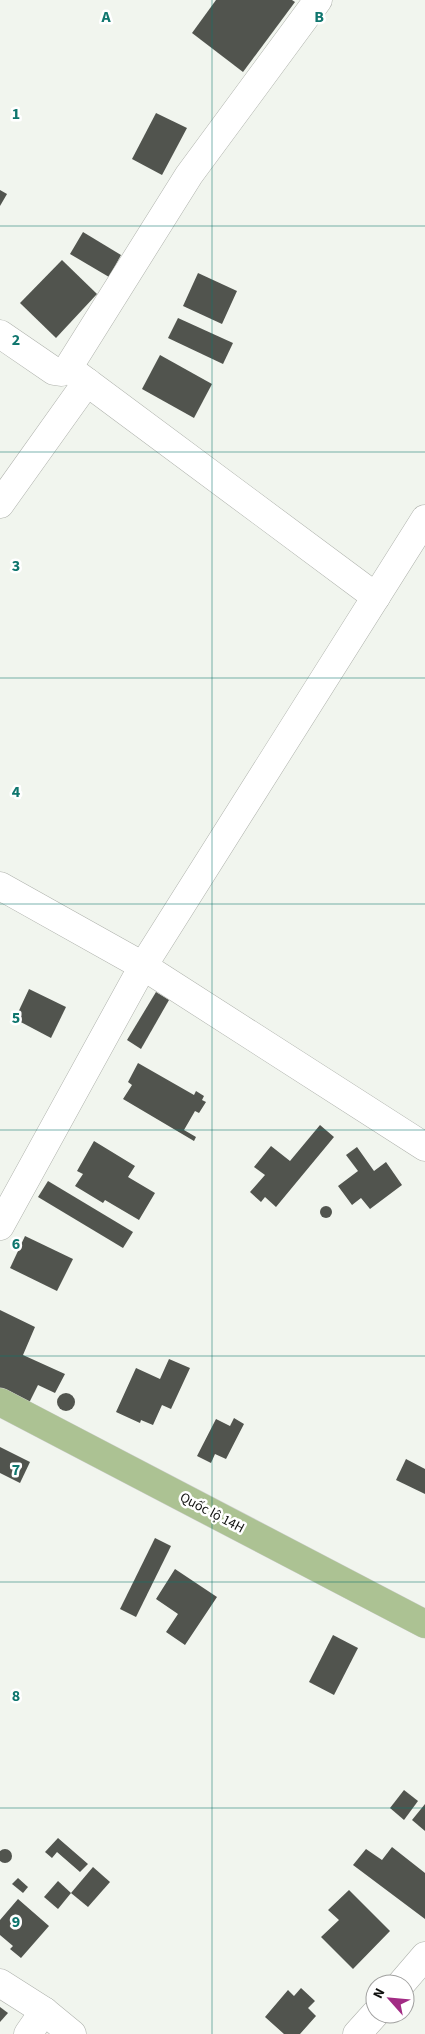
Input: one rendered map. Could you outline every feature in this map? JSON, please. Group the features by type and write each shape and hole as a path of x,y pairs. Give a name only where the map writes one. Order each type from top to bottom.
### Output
{"main road":[{"name":"Quốc lộ 14H","path":"0,1402 425,1624"}],"street":[{"path":"0,504 78,375 189,175 318,0"},
{"path":"0,334 54,372 78,375 376,597"},
{"path":"0,1226 143,966 425,519"},
{"path":"0,886 143,966 425,1147"},
{"path":"410,1974 425,1956"},
{"path":"0,1983 44,2011 72,2034"},
{"path":"28,2034 44,2011"},
{"path":"358,2034 366,2024"}],"building":[{"path":"216,0 292,0 295,2 243,72 192,33"},
{"path":"156,113 187,128 162,175 132,159"},
{"path":"0,190 7,194 0,206"},
{"path":"83,232 121,255 109,277 70,254"},
{"path":"62,260 97,294 56,338 20,303"},
{"path":"198,273 237,291 222,324 183,306"},
{"path":"178,318 233,343 223,364 168,338"},
{"path":"160,355 212,384 194,418 142,389"},
{"path":"29,989 66,1007 51,1038 15,1019"},
{"path":"156,992 169,1000 141,1049 127,1040"},
{"path":"138,1063 194,1095 196,1091 204,1096 202,1100 206,1102 199,1113 195,1111 184,1130 196,1137 194,1141 123,1099 132,1085 128,1082"},
{"path":"320,1125 334,1137 276,1207 265,1197 261,1202 250,1192 265,1175 254,1167 271,1146 290,1161"},
{"path":"94,1141 135,1166 128,1177 155,1193 139,1220 105,1200 103,1203 75,1186 83,1174 77,1171"},
{"path":"357,1147 374,1171 386,1162 402,1185 370,1209 361,1198 352,1205 338,1186 358,1171 346,1155"},
{"path":"48,1181 133,1232 123,1248 38,1197"},
{"path":"324,1206 328,1206 332,1212 328,1218 324,1218 320,1214 320,1210"},
{"path":"25,1236 73,1259 57,1291 10,1268"},
{"path":"0,1310 35,1327 23,1355 65,1374 55,1393 38,1385 29,1403 0,1389"},
{"path":"169,1359 190,1368 171,1409 162,1405 153,1425 141,1420 140,1423 116,1412 136,1368 160,1379"},
{"path":"62,1393 70,1393 75,1398 73,1409 62,1411 57,1406 57,1398"},
{"path":"234,1418 244,1424 226,1459 215,1454 211,1463 197,1456 216,1419 230,1426"},
{"path":"0,1447 30,1462 20,1483 0,1473"},
{"path":"406,1459 425,1469 425,1494 396,1480"},
{"path":"155,1538 171,1546 136,1617 120,1609"},
{"path":"175,1569 217,1597 185,1645 166,1632 178,1614 156,1599"},
{"path":"333,1635 358,1648 334,1695 309,1682"},
{"path":"404,1790 418,1801 404,1820 390,1808"},
{"path":"425,1804 425,1831 412,1820"},
{"path":"58,1838 88,1864 80,1872 57,1852 52,1858 45,1852"},
{"path":"392,1847 425,1873 425,1919 353,1865 366,1849 382,1860"},
{"path":"5,1849 10,1851 12,1856 10,1861 5,1863 0,1861 -2,1856 0,1851"},
{"path":"93,1867 110,1882 88,1907 71,1893"},
{"path":"18,1878 28,1887 23,1893 12,1884"},
{"path":"58,1881 71,1893 58,1909 44,1897"},
{"path":"349,1890 390,1931 353,1969 321,1937 339,1920 328,1910"},
{"path":"18,1899 49,1926 21,1958 10,1949 13,1946 0,1935 0,1920"},
{"path":"301,1988 315,2001 308,2008 316,2016 300,2034 284,2034 265,2017 288,1990 294,1996"},
{"path":"0,2007 8,2013 0,2022"}]}
